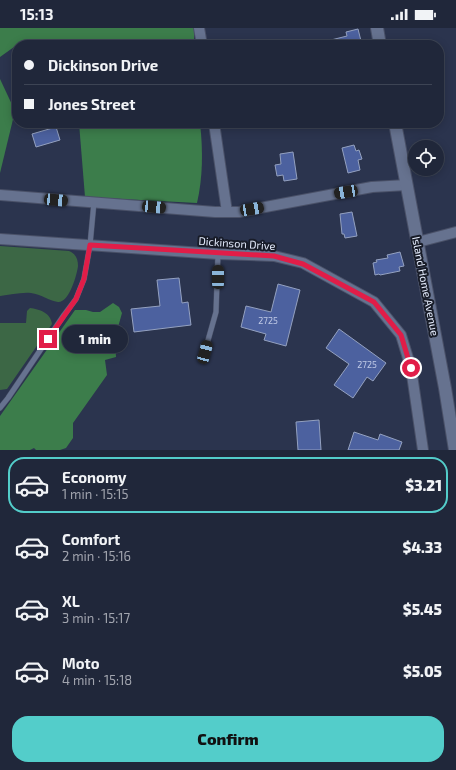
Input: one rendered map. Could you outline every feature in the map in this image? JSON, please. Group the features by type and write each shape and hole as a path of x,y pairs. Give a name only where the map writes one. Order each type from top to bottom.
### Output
{"street":[{"path":"199,28 201,40"},
{"path":"377,28 379,40"},
{"path":"215,128 227,212"},
{"name":"Island Home Avenue","path":"396,128 445,388 455,450"},
{"path":"0,195 215,212 238,212 372,187 407,185"},
{"path":"418,242 456,232"},
{"name":"Dickinson Drive","path":"0,239 218,254 274,256 303,264 374,302 401,335 411,368 422,450"}],"lane":[{"path":"0,408 76,299 84,279 90,245 94,202"},
{"path":"205,352 216,312 218,254"}],"green space":[{"path":"0,28 194,28 194,40 12,40 12,48 0,57"},
{"path":"0,79 12,105 12,123 0,173"},
{"path":"79,128 200,128 202,163 197,203 85,197"},
{"path":"0,246 69,251 73,254 78,261 78,266 72,288 66,298 58,302 31,293 0,296"},
{"path":"113,303 119,307 122,313 115,338 116,357 105,360 107,375 73,423 73,438 66,448 60,450 36,450 34,448 30,450 0,450 0,416 75,310 100,312"},
{"path":"30,308 37,309 47,314 52,324 7,389 0,390 0,323 26,323 27,311"}],"building":[{"path":"358,29 361,40 331,40 347,36 346,32"},
{"path":"56,128 60,140 36,147 32,134"},
{"path":"354,145 356,151 359,150 362,159 358,160 360,170 348,173 342,148"},
{"path":"293,152 297,179 284,181 283,175 277,176 275,165 281,164 280,154"},
{"path":"352,212 357,236 345,238 344,234 342,234 340,214"},
{"path":"400,252 404,266 399,267 400,271 375,275 373,263 377,262 376,260 388,258 387,255"},
{"path":"179,278 182,303 188,302 191,325 134,332 131,309 160,306 157,280"},
{"path":"278,284 300,290 286,346 264,340 266,334 241,327 246,306 271,312"},
{"path":"339,329 386,363 373,381 367,377 353,398 334,385 349,364 326,348"},
{"path":"319,420 321,450 298,450 296,422"},
{"path":"354,432 378,440 380,434 402,442 399,450 348,450"}],"route":[{"path":"48,339 76,299 84,279 90,245 218,254 274,256 303,264 374,302 401,335 411,368"}]}
